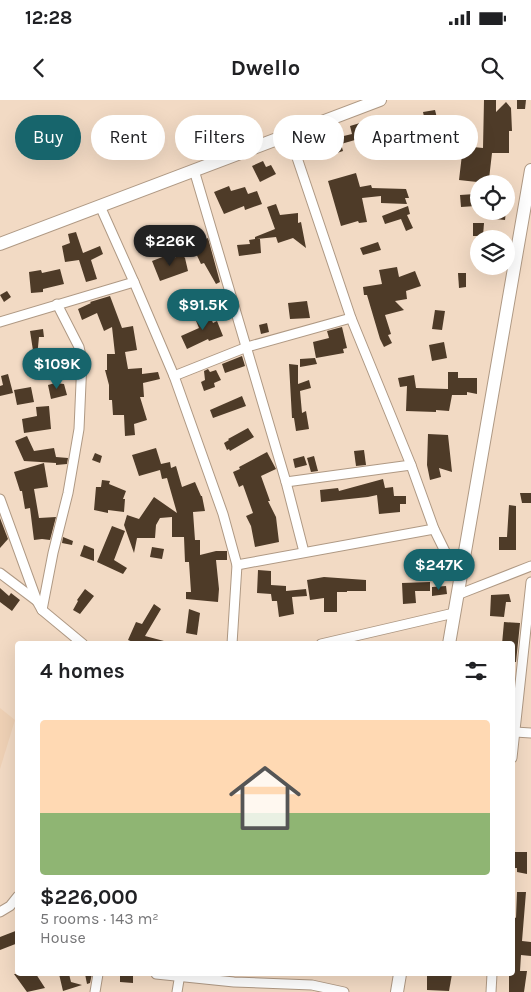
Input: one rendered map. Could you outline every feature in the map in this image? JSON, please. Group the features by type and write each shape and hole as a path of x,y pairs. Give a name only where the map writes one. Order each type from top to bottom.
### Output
{"street":[{"path":"340,115 380,100"},
{"path":"0,244 273,140"},
{"path":"298,160 351,318 411,465 434,529 459,580"},
{"path":"194,170 286,482 304,552"},
{"path":"449,641 531,170"},
{"path":"100,206 174,376 223,514 237,565 232,641"},
{"path":"0,322 134,282"},
{"path":"42,610 53,553 68,493 79,430 82,360 79,347 57,304"},
{"path":"174,376 247,347 351,318"},
{"path":"286,482 411,465"},
{"path":"0,499 42,610 79,641"},
{"path":"237,565 434,529"},
{"path":"457,595 531,566"},
{"path":"0,573 37,601"},
{"path":"531,582 515,732 531,733"},
{"path":"334,641 454,613"},
{"path":"0,912 10,906 15,900"},
{"path":"95,992 98,976"},
{"path":"178,992 180,976"},
{"path":"198,976 301,985 344,992"},
{"path":"300,976 301,985"},
{"path":"397,992 400,976"},
{"path":"491,992 492,976"}],"shaded area":[{"path":"0,708 15,720 0,769"}],"building":[{"path":"484,100 496,100 496,112 506,102 511,108 512,131 509,131 509,153 492,153 489,175 470,175 470,181 459,180 461,160 478,160 478,148 483,148"},
{"path":"517,100 526,100 525,109 517,109"},
{"path":"435,110 436,115 424,115 423,112"},
{"path":"354,125 354,140 344,143 344,136 352,134 350,126"},
{"path":"263,161 266,167 271,165 276,174 260,182 252,166"},
{"path":"356,173 360,187 371,185 372,188 406,189 409,198 405,198 407,204 381,203 381,196 362,198 367,222 359,223 358,221 341,226 328,181"},
{"path":"229,186 231,191 245,187 248,194 257,191 262,204 245,210 244,206 224,214 214,192"},
{"path":"470,194 470,206 461,207 460,195"},
{"path":"276,204 280,215 298,213 298,223 301,222 306,248 293,238 278,243 276,237 257,239 260,239 261,253 239,256 237,245 250,244 249,240 275,229 267,207"},
{"path":"408,206 410,214 407,215 413,228 406,231 401,219 385,224 382,216"},
{"path":"473,223 484,223 483,230 473,230"},
{"path":"76,232 83,253 100,246 103,254 91,260 97,279 86,282 79,260 65,262 62,246 70,243 68,234"},
{"path":"208,238 220,282 216,284 204,263 201,264 192,245"},
{"path":"378,242 381,250 363,255 360,248"},
{"path":"181,253 185,258 188,271 160,281 152,261 165,256 168,263"},
{"path":"397,267 399,277 415,271 421,286 406,291 407,299 395,301 404,310 385,315 391,334 388,335 392,343 384,347 367,295 364,295 363,287 382,284 379,270"},
{"path":"60,269 64,284 43,289 43,292 31,293 29,272 41,270 42,273"},
{"path":"458,273 466,273 466,287 459,288"},
{"path":"7,291 11,297 4,302 0,295"},
{"path":"110,296 122,328 133,326 137,350 125,352 128,369 142,368 142,374 158,372 160,379 143,383 144,397 140,397 147,420 134,424 135,435 125,436 124,415 113,415 112,400 109,400 109,385 105,370 107,370 107,354 115,354 112,327 104,331 97,313 82,320 78,309 90,302"},
{"path":"307,301 310,318 290,319 288,303"},
{"path":"435,310 445,311 442,330 432,329"},
{"path":"208,311 213,323 217,321 223,336 209,341 208,339 187,349 181,336 199,328 194,316"},
{"path":"267,323 269,332 261,334 259,325"},
{"path":"342,327 347,348 343,349 344,353 316,358 313,342 329,338 327,331"},
{"path":"43,329 44,337 39,337 37,357 34,357 30,331"},
{"path":"444,342 447,358 432,361 429,345"},
{"path":"242,356 245,366 225,373 222,364"},
{"path":"315,358 317,364 300,367 300,359"},
{"path":"289,364 298,365 298,384 309,380 311,388 300,391 302,413 306,411 309,429 296,431 294,418 292,418"},
{"path":"208,369 210,372 216,370 221,380 214,383 215,387 204,391 201,382 205,380 204,371"},
{"path":"448,372 458,372 458,378 477,378 477,394 467,392 467,395 452,395 449,411 406,411 407,386 400,387 398,378 414,375 416,388 448,389"},
{"path":"8,374 13,393 0,396 0,386 3,385 1,376"},
{"path":"55,383 64,384 67,395 51,399 48,385"},
{"path":"31,387 34,402 17,405 14,390"},
{"path":"242,396 246,406 213,418 210,410"},
{"path":"49,406 51,429 24,433 22,419 37,416 36,407"},
{"path":"248,428 254,437 230,451 229,449 227,450 224,443"},
{"path":"428,434 448,435 452,472 439,468 441,477 430,480 427,465"},
{"path":"27,436 34,451 54,448 56,457 68,458 67,464 56,465 56,463 24,461 15,441"},
{"path":"156,448 161,464 170,462 171,468 176,466 182,487 195,482 202,496 205,511 193,512 195,540 200,540 200,555 216,551 227,551 227,560 216,560 219,589 218,602 186,599 186,592 191,592 189,562 185,562 184,537 172,537 172,517 160,518 156,525 155,538 137,538 134,553 124,525 127,515 139,519 154,497 177,513 167,478 162,479 160,470 139,476 132,455"},
{"path":"364,450 366,465 356,466 354,451"},
{"path":"267,452 276,469 261,476 270,501 268,501 276,517 279,542 255,547 251,526 246,516 253,513 243,485 239,487 233,472"},
{"path":"95,453 102,456 100,463 92,460"},
{"path":"304,456 307,465 295,468 293,459"},
{"path":"314,456 318,471 311,472 307,458"},
{"path":"44,463 48,487 34,489 39,518 56,517 50,540 34,540 30,508 25,509 22,491 20,491 14,472"},
{"path":"383,479 385,488 393,487 394,496 406,496 406,504 400,504 400,512 379,514 377,495 321,502 320,490 338,488 339,491"},
{"path":"102,480 110,481 109,484 126,491 123,499 125,499 124,512 108,510 108,513 94,510 96,487 101,487"},
{"path":"520,493 531,493 531,503 522,503"},
{"path":"509,505 516,506 516,550 499,550 499,537 507,537"},
{"path":"0,518 8,539 0,548"},
{"path":"112,526 125,531 114,560 127,568 123,574 97,562"},
{"path":"63,537 73,541 72,545 62,543"},
{"path":"84,545 94,549 94,561 80,556"},
{"path":"152,547 164,549 162,559 150,557"},
{"path":"258,570 271,571 271,585 286,586 286,591 306,589 307,596 292,597 294,614 279,617 277,601 272,601 271,594 257,593"},
{"path":"324,577 366,580 366,591 337,592 337,612 324,612 324,598 310,600 307,580"},
{"path":"430,582 430,591 415,591 416,603 403,604 402,583"},
{"path":"446,586 447,594 432,596 432,587"},
{"path":"0,588 9,596 11,593 20,600 12,611 0,602"},
{"path":"85,589 94,596 80,614 73,610"},
{"path":"509,594 511,602 506,602 504,617 490,616 491,595"},
{"path":"154,604 161,609 145,636 164,641 128,640 136,622 142,624"},
{"path":"522,604 516,662 515,662 515,641 502,641 504,622 520,623"},
{"path":"189,609 200,613 197,635 186,633"},
{"path":"515,852 527,852 527,874 517,872 517,868 515,868"},
{"path":"517,892 526,892 522,941 531,942 531,956 521,955 520,971 527,971 524,992 509,992 509,976 515,976"},
{"path":"15,931 15,944 0,950 0,937"},
{"path":"15,976 37,976 45,988 27,992"},
{"path":"59,976 70,976 71,982 82,985 63,991"},
{"path":"85,976 92,976 90,983 87,984"},
{"path":"120,976 133,976 133,983 120,982"},
{"path":"427,976 452,976 449,991 427,990"}]}
